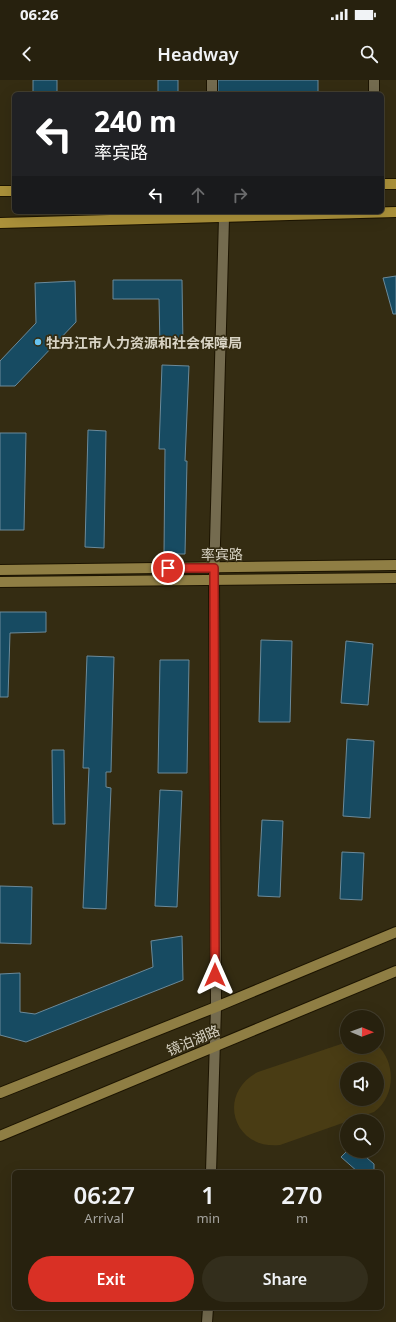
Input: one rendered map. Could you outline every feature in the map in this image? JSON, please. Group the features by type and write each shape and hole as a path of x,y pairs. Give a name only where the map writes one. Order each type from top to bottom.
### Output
{"main road":[{"path":"384,184 396,184"},
{"path":"0,191 12,191"},
{"path":"384,212 396,212"},
{"path":"0,223 339,214"},
{"name":"率宾路","path":"0,570 396,565"},
{"name":"率宾路","path":"0,582 396,578"},
{"name":"镜泊湖路","path":"0,1094 216,1007 396,932"},
{"name":"镜泊湖路","path":"0,1136 396,971"}],"street":[{"path":"212,80 212,92"},
{"path":"374,80 374,92"},
{"path":"211,1170 216,1007 214,568 224,218"},
{"path":"207,1322 208,1310"}],"shaded area":[{"path":"340,1044 340,1054 384,1054 388,1060 391,1079 390,1088 384,1100 384,1062 340,1062 340,1106 380,1106 374,1112 368,1114 340,1114 340,1124 280,1145 264,1144 251,1139 241,1130 236,1119 234,1106 237,1093 245,1082 258,1072"}],"building":[{"path":"33,80 57,80 57,92 33,92"},
{"path":"158,80 178,80 178,92 158,92"},
{"path":"218,80 318,80 318,92 218,92"},
{"path":"396,276 396,314 393,314 383,278"},
{"path":"113,280 182,280 183,347 160,347 159,299 113,299"},
{"name":"牡丹江市人力资源和社会保障局","path":"75,281 76,322 15,386 0,386 0,361 36,323 35,283"},
{"path":"162,365 189,366 185,461 187,461 185,554 164,554 165,449 159,449"},
{"path":"88,430 106,431 104,548 85,547"},
{"path":"0,433 26,433 24,530 0,530"},
{"path":"0,612 46,612 46,632 10,633 8,697 0,697"},
{"path":"261,640 292,641 290,722 259,722"},
{"path":"346,641 373,644 368,705 341,703"},
{"path":"87,656 114,657 111,772 106,772 106,787 111,788 106,909 83,908 89,768 83,768"},
{"path":"160,660 189,660 187,773 158,773"},
{"path":"347,739 374,741 370,818 343,816"},
{"path":"52,750 64,750 65,824 53,824"},
{"path":"160,790 182,791 177,907 155,906"},
{"path":"262,820 283,821 280,897 258,896"},
{"path":"342,852 364,853 362,900 340,899"},
{"path":"0,886 32,887 31,944 0,943"},
{"path":"182,936 183,980 26,1042 0,1035 0,974 20,973 20,1012 35,1014 153,967 151,941"},
{"path":"342,1158 367,1158 374,1164 374,1170 356,1170"}],"place":[{"name":"牡丹江市人力资源和社会保障局","path":"38,342"}],"route":[{"path":"168,568 214,568 215,975"}]}
